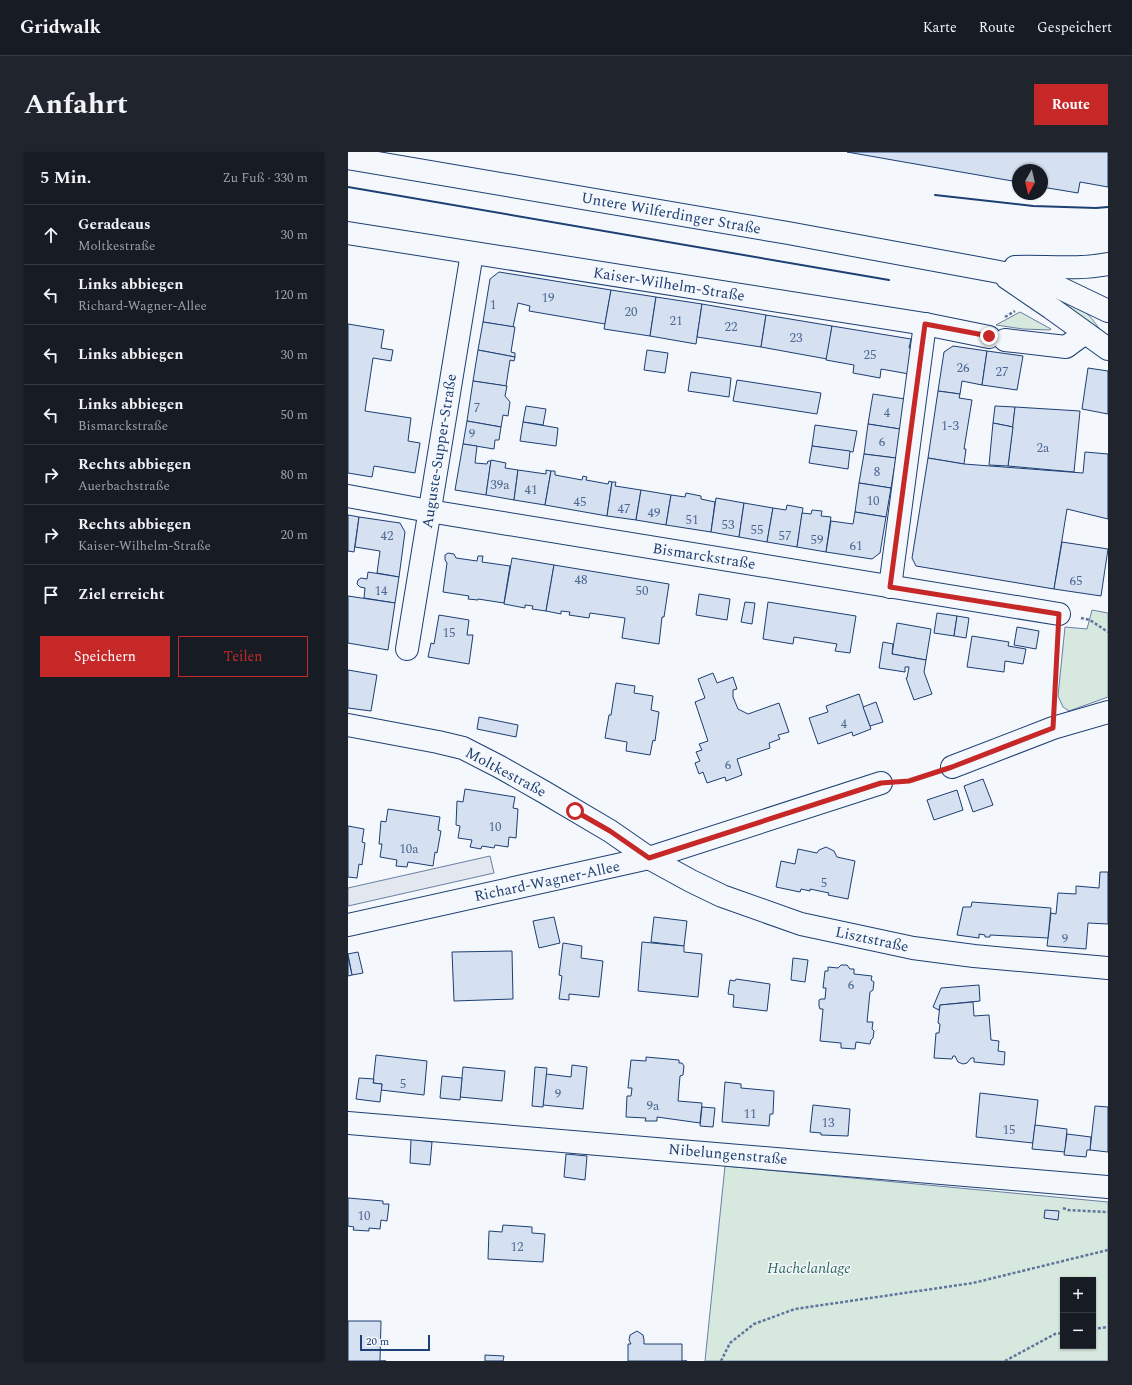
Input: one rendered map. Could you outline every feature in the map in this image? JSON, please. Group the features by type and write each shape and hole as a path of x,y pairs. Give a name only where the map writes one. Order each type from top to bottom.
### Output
{"street":[{"name":"Untere Wilferdinger Straße","path":"348,158 788,233 994,271 1037,280 1060,288 1108,312"},
{"name":"Kaiser-Wilhelm-Straße","path":"348,234 925,324 997,338 1066,346 1085,333"},
{"name":"Auguste-Supper-Straße","path":"407,649 472,253"},
{"name":"Untere Wilferdinger Straße","path":"994,271 1013,267 1040,266 1083,268 1108,264"},
{"path":"994,271 1018,285 1108,349"},
{"path":"890,587 925,324"},
{"name":"Bismarckstraße","path":"348,496 429,511 1059,614"},
{"path":"952,767 1053,728 1108,712"},
{"name":"Moltkestraße","path":"348,725 463,748 500,767 610,831 649,858"},
{"name":"Richard-Wagner-Allee","path":"348,924 649,858 881,783"},
{"name":"Lisztstraße","path":"649,858 722,896 801,924 921,949 974,956 1108,968"},
{"name":"Nibelungenstraße","path":"348,1123 1108,1187"}],"path":[{"path":"1053,728 1059,614 1090,620 1108,632"},
{"path":"881,783 909,781 952,767"},
{"path":"721,1361 730,1343 754,1324 795,1309 973,1283 1108,1250"},
{"path":"1096,1328 1108,1326"},
{"path":"1005,1361 1055,1334 1060,1333"}],"green space":[{"path":"1063,300 1086,313 1094,321 1102,333 1058,308"},
{"path":"1020,312 1051,329 1023,329 996,325"},
{"path":"1092,610 1108,613 1108,697 1069,711 1063,707 1058,696 1065,627 1087,629"},
{"name":"Hachelanlage","path":"725,1166 1108,1202 1108,1361 705,1361"}],"shaded area":[{"path":"490,856 494,873 348,906 348,888"}],"building":[{"path":"847,152 1108,152 1108,187 1080,182 1078,193 1048,188 1048,164 1012,164 1012,181"},
{"path":"499,272 611,290 605,324 529,311 530,306 518,303 513,327 483,322 490,279"},
{"path":"611,290 656,297 650,336 604,329"},
{"path":"656,297 702,304 696,344 650,336"},
{"path":"702,304 766,315 761,347 697,337"},
{"path":"766,315 832,326 827,359 761,347"},
{"path":"483,322 515,327 511,352 515,353 515,357 478,350"},
{"path":"348,324 384,330 381,348 393,350 391,361 373,358 365,411 411,418 408,441 420,443 415,473 374,466 372,477 348,473"},
{"path":"832,326 911,339 909,348 914,348 909,374 881,369 880,378 853,373 854,365 826,360"},
{"path":"953,346 987,351 982,385 962,381 960,394 938,391 944,352"},
{"path":"478,350 515,357 514,361 510,360 506,386 473,381"},
{"path":"647,350 668,353 665,373 644,370"},
{"path":"987,351 1023,356 1017,390 982,385"},
{"path":"1088,368 1108,371 1108,414 1082,409"},
{"path":"691,372 731,378 729,397 688,391"},
{"path":"737,380 821,393 817,414 733,401"},
{"path":"473,381 507,386 505,396 510,402 508,416 503,415 501,427 467,421"},
{"path":"938,391 960,394 959,398 972,400 964,449 966,449 964,464 928,458"},
{"path":"873,394 905,399 900,429 868,424"},
{"path":"526,406 546,409 543,425 523,422"},
{"path":"995,406 1015,407 1013,427 993,423"},
{"path":"1015,407 1080,411 1074,472 1008,466"},
{"path":"467,421 501,427 499,440 495,440 494,449 463,444"},
{"path":"523,422 558,428 556,446 520,441"},
{"path":"993,423 1013,427 1008,466 989,465"},
{"path":"868,424 900,429 896,458 864,454"},
{"path":"815,425 857,431 853,452 812,446"},
{"path":"463,444 477,446 475,463 487,464 488,461 491,461 486,495 455,490"},
{"path":"812,446 850,451 848,469 809,463"},
{"path":"1085,452 1108,454 1108,519 1067,509 1054,589 916,566 912,558 928,458 964,464 1083,473"},
{"path":"864,454 896,458 891,488 859,483"},
{"path":"491,460 506,463 505,468 518,470 514,500 486,495"},
{"path":"518,470 546,474 546,470 551,471 545,505 514,500"},
{"path":"551,471 555,471 555,475 582,480 583,476 587,477 586,480 608,484 609,481 612,482 607,516 545,505"},
{"path":"612,482 616,482 615,486 641,490 636,520 607,516"},
{"path":"859,483 891,488 886,517 855,512"},
{"path":"641,490 671,495 666,525 636,520"},
{"path":"686,493 701,496 701,499 715,502 711,532 666,525 671,495 685,497"},
{"path":"716,498 744,503 739,537 711,532"},
{"path":"744,503 773,508 767,542 739,537"},
{"path":"787,505 803,508 797,547 767,542 773,508 786,510"},
{"path":"812,510 822,511 821,516 831,517 826,552 797,547 802,513 811,514"},
{"path":"855,512 886,517 880,553 872,559 826,552 831,521 853,524"},
{"path":"348,515 359,517 354,552 348,551"},
{"path":"359,517 400,523 405,532 399,577 377,573 380,551 355,547"},
{"path":"1062,542 1108,549 1101,596 1054,589"},
{"path":"448,553 454,554 456,558 477,561 478,556 483,556 482,562 510,566 504,603 468,599 469,596 443,592 447,563 445,560 445,555"},
{"path":"512,558 554,565 546,611 532,609 533,606 525,605 525,608 504,604"},
{"path":"554,565 669,584 664,617 662,617 659,644 622,638 625,618 590,613 589,618 569,615 570,612 561,611 561,614 546,611"},
{"path":"368,572 399,577 395,603 364,598 365,588 360,587 357,584 358,580 361,578 367,579"},
{"path":"699,594 730,599 727,620 696,615"},
{"path":"348,596 395,603 388,650 348,643"},
{"path":"745,602 755,603 752,624 741,622"},
{"path":"768,602 856,616 850,653 835,651 837,644 794,637 793,644 763,639"},
{"path":"937,613 957,616 954,636 934,633"},
{"path":"439,615 469,620 467,635 473,635 469,664 428,657 431,643 434,644"},
{"path":"957,616 969,618 966,638 954,636"},
{"path":"897,623 931,629 926,660 892,654"},
{"path":"1017,627 1039,631 1036,649 1014,645"},
{"path":"972,636 1009,642 1008,646 1026,649 1023,664 1005,661 1004,672 967,667"},
{"path":"883,642 893,644 892,654 926,660 924,672 932,694 914,700 906,678 909,667 905,667 905,672 879,668"},
{"path":"348,670 377,675 371,711 348,708"},
{"path":"713,673 717,683 733,677 737,689 733,690 733,697 738,709 748,714 779,703 789,732 778,735 780,739 769,743 770,748 737,759 742,775 726,781 725,777 707,783 703,772 699,774 695,763 700,761 696,752 702,750 699,744 708,741 695,702 705,698 698,679"},
{"path":"616,683 635,686 634,693 653,696 651,710 659,712 655,741 653,740 650,755 626,751 627,742 605,738 609,715 611,715"},
{"path":"859,694 871,729 853,736 852,732 818,744 809,718 828,712 826,706"},
{"path":"876,702 883,722 870,726 863,707"},
{"path":"479,717 518,725 516,737 477,729"},
{"path":"983,779 993,805 973,812 964,786"},
{"path":"465,789 515,797 513,808 518,809 516,838 509,837 508,847 495,845 494,848 482,846 481,849 470,847 472,840 458,838 460,826 456,825 457,801 463,802"},
{"path":"957,790 963,810 934,820 927,800"},
{"path":"388,809 440,817 438,830 441,831 433,866 408,862 407,867 396,866 397,860 380,857 382,844 379,844 381,821 386,822"},
{"path":"348,826 364,829 362,842 365,843 362,865 359,864 357,878 348,877"},
{"path":"826,847 834,851 837,857 855,861 848,899 828,895 829,893 810,889 810,891 801,889 800,892 776,887 781,861 795,864 798,849 817,853 819,850"},
{"path":"1100,872 1108,872 1108,924 1088,923 1086,949 1047,946 1051,913 1056,914 1058,893 1076,894 1076,886 1099,888"},
{"path":"972,902 1051,908 1048,938 990,935 990,937 985,937 985,935 979,934 979,938 957,935 963,907 971,907"},
{"path":"554,917 560,943 539,948 533,921"},
{"path":"654,917 687,921 684,946 651,942"},
{"path":"642,942 684,946 684,952 702,954 698,997 638,991"},
{"path":"563,943 582,946 581,958 603,961 599,997 569,994 569,1000 559,999 562,976 559,975"},
{"path":"512,951 513,999 454,1001 452,952"},
{"path":"358,952 363,973 352,975 348,954"},
{"path":"348,957 352,975 348,976"},
{"path":"793,958 808,960 805,982 791,980"},
{"path":"841,965 847,965 850,969 854,969 854,974 872,976 871,980 874,982 873,990 870,992 867,1022 873,1022 873,1038 870,1044 856,1042 855,1049 841,1048 841,1043 820,1041 823,1009 820,1009 819,1000 825,999 826,988 823,988 825,971 828,971 828,967 838,968"},
{"path":"736,979 770,984 767,1011 733,1007 734,995 728,994 730,980 735,981"},
{"path":"979,985 980,1001 940,1005 939,1010 933,1007 941,988"},
{"path":"973,1002 974,1016 989,1015 991,1040 999,1041 998,1051 1005,1052 1004,1065 974,1062 974,1058 971,1058 967,1063 963,1064 958,1062 955,1056 953,1056 952,1059 934,1058 936,1033 939,1033 940,1024 938,1023 940,1005"},
{"path":"376,1055 427,1061 424,1095 381,1090 382,1084 373,1083"},
{"path":"646,1057 679,1060 679,1063 682,1063 684,1066 683,1075 680,1076 678,1101 702,1103 700,1123 657,1117 657,1121 645,1121 646,1118 626,1117 627,1096 631,1096 632,1088 628,1088 631,1060 646,1061"},
{"path":"572,1065 587,1067 583,1109 543,1105 546,1074 571,1077"},
{"path":"463,1067 505,1071 502,1101 460,1097"},
{"path":"535,1067 547,1068 543,1107 532,1106"},
{"path":"442,1076 462,1078 460,1100 440,1098"},
{"path":"359,1078 374,1079 373,1083 382,1084 380,1102 356,1099"},
{"path":"725,1082 741,1084 741,1088 774,1091 773,1114 770,1114 769,1126 722,1122"},
{"path":"980,1093 1038,1100 1033,1143 976,1137"},
{"path":"813,1105 850,1109 848,1136 821,1135 821,1133 810,1132"},
{"path":"1095,1106 1108,1107 1108,1152 1090,1150"},
{"path":"702,1107 715,1108 713,1127 700,1126"},
{"path":"1035,1125 1067,1129 1065,1152 1032,1149"},
{"path":"1067,1134 1091,1137 1090,1150 1087,1150 1086,1157 1064,1155"},
{"path":"411,1139 432,1142 430,1165 410,1163"},
{"path":"566,1154 587,1156 585,1180 564,1177"},
{"path":"348,1198 383,1201 383,1204 389,1204 387,1221 381,1220 380,1229 369,1228 369,1231 353,1230 354,1227 348,1226"},
{"path":"1045,1210 1059,1211 1058,1220 1044,1218"},
{"path":"503,1225 532,1227 532,1233 545,1234 543,1262 488,1259 489,1231 502,1232"},
{"path":"348,1321 381,1321 380,1361 348,1361"},
{"path":"637,1331 643,1335 644,1344 682,1344 682,1361 628,1361 628,1344 631,1344 629,1340 630,1335"},
{"path":"485,1355 504,1356 503,1361 485,1361"}],"wall":[{"path":"348,187 889,280"},
{"path":"935,195 1033,206 1108,207"}],"route":[{"path":"575,811 610,831 649,858 881,783 909,781 952,767 1053,728 1059,614 890,587 925,324 982,336 989,336"}]}
